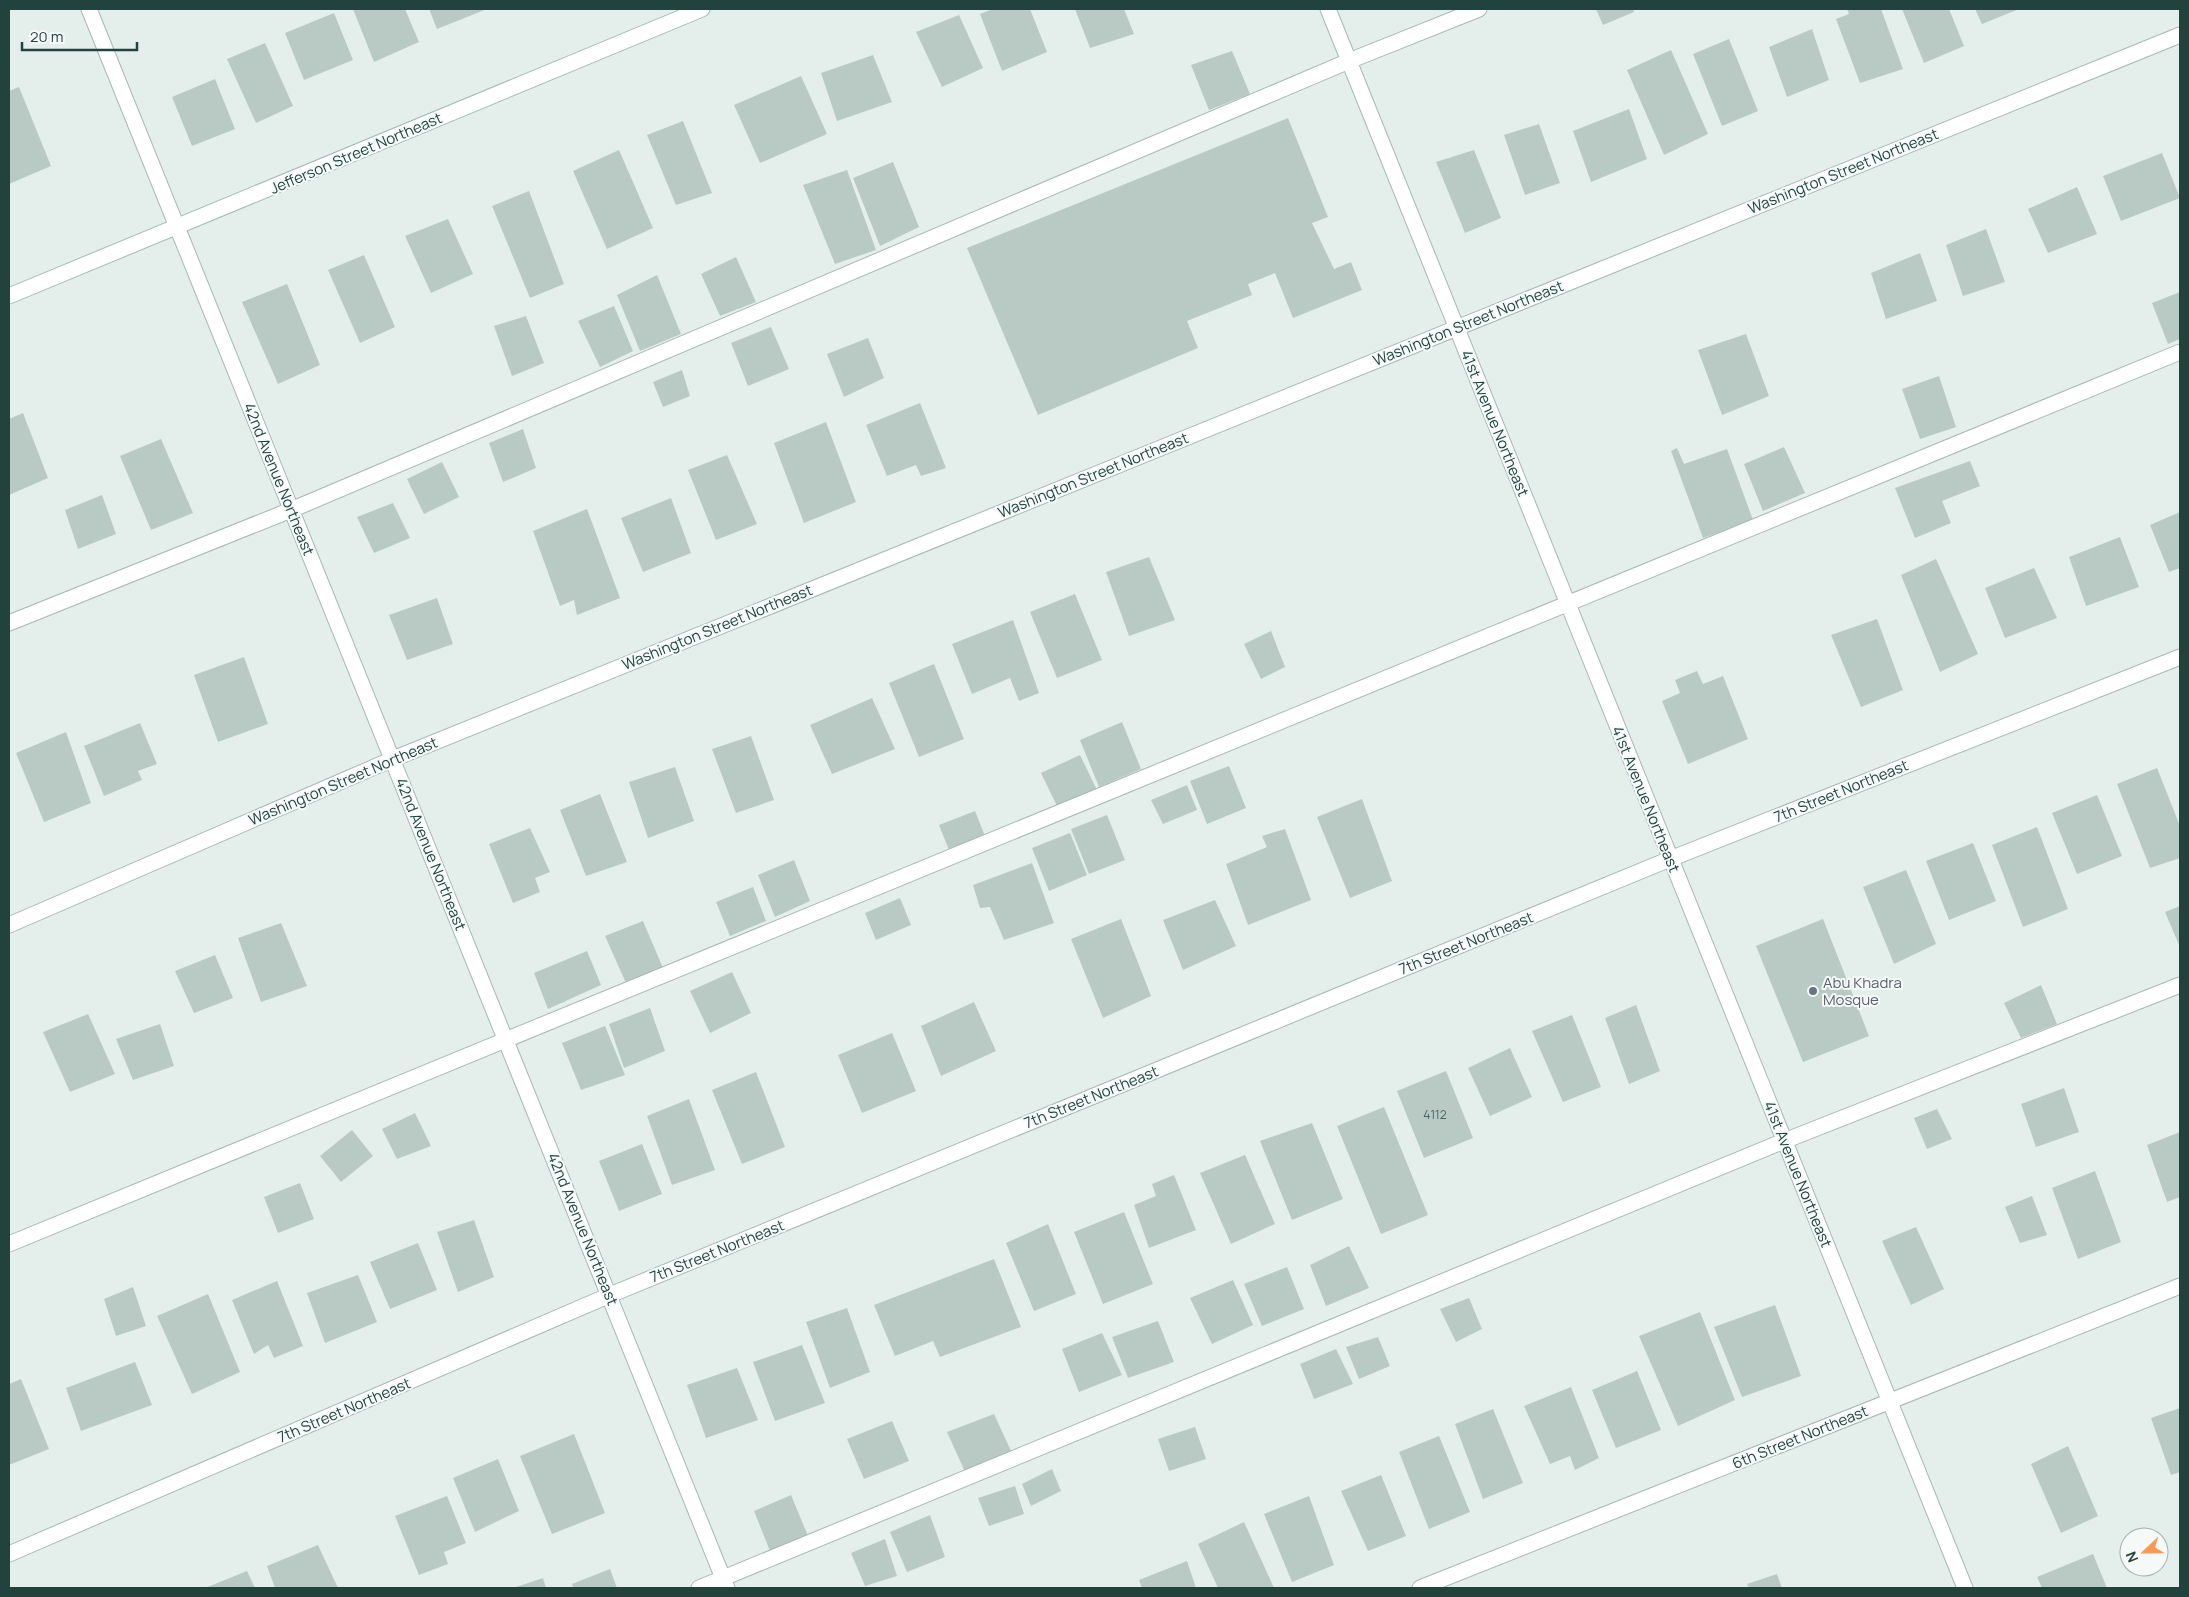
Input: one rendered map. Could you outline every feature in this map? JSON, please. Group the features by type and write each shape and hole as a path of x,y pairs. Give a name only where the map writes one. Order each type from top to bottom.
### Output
{"street":[{"name":"42nd Avenue Northeast","path":"89,9 725,1583"},
{"name":"Jefferson Street Northeast","path":"9,296 702,9"},
{"name":"41st Avenue Northeast","path":"1328,9 1965,1588"},
{"path":"9,623 291,510 1349,61 1479,9"},
{"name":"Washington Street Northeast","path":"9,925 393,759 2180,34"},
{"path":"9,1244 2180,352"},
{"name":"7th Street Northeast","path":"9,1554 610,1295 1670,859 2180,657"},
{"path":"699,1588 725,1583 1784,1141 2180,985"},
{"name":"6th Street Northeast","path":"1420,1588 2180,1286"}],"building":[{"path":"353,9 405,9 419,42 374,62"},
{"path":"429,9 487,9 437,29"},
{"path":"993,9 1030,9 1047,52 1002,71 980,14"},
{"path":"1075,9 1124,9 1134,34 1090,48"},
{"path":"1596,9 1633,9 1634,12 1603,25"},
{"path":"1847,9 1881,9 1903,69 1860,83 1836,19 1849,14"},
{"path":"1902,9 1949,9 1964,46 1924,63"},
{"path":"1975,9 2019,9 1982,24"},
{"path":"334,13 353,60 304,80 285,33"},
{"path":"959,15 983,68 942,87 916,32"},
{"path":"1812,29 1829,80 1787,97 1769,47"},
{"path":"1729,39 1758,111 1722,126 1693,54"},
{"path":"265,43 293,106 256,123 227,59"},
{"path":"1671,50 1708,134 1664,155 1627,70"},
{"path":"1232,51 1250,94 1209,110 1191,65"},
{"path":"873,55 892,102 837,121 821,73"},
{"path":"801,76 827,134 760,163 734,105"},
{"path":"215,79 235,129 192,146 172,97"},
{"path":"19,87 51,166 9,184 9,91"},
{"path":"1629,109 1647,159 1591,182 1573,131"},
{"path":"1288,118 1328,217 1312,223 1334,269 1351,262 1362,290 1293,318 1275,273 1248,284 1252,295 1187,321 1198,348 1038,415 967,248"},
{"path":"683,121 712,193 676,205 647,135"},
{"path":"1539,124 1560,183 1525,195 1504,135"},
{"path":"619,150 653,228 607,249 573,171"},
{"path":"1474,150 1501,218 1465,233 1436,162"},
{"path":"2162,153 2180,198 2121,221 2103,176"},
{"path":"893,162 919,227 880,246 853,178"},
{"path":"847,170 876,250 835,264 803,185"},
{"path":"2077,187 2097,234 2048,253 2028,209"},
{"path":"529,191 564,284 530,298 492,206"},
{"path":"448,219 473,274 431,293 405,236"},
{"path":"1986,229 2005,282 1963,296 1946,245"},
{"path":"1920,253 1937,301 1886,319 1871,273"},
{"path":"364,255 395,327 360,343 328,270"},
{"path":"736,257 756,302 720,316 701,274"},
{"path":"657,275 681,334 640,351 617,295"},
{"path":"287,284 320,365 278,384 242,302"},
{"path":"2180,292 2180,339 2168,344 2152,303"},
{"path":"614,306 633,351 600,367 578,321"},
{"path":"526,316 544,363 512,376 494,326"},
{"path":"771,327 789,369 748,386 731,343"},
{"path":"1746,334 1769,396 1722,415 1698,350"},
{"path":"868,338 884,378 844,397 827,354"},
{"path":"682,370 690,396 663,407 653,382"},
{"path":"1939,376 1956,427 1920,439 1902,389"},
{"path":"920,403 946,468 921,476 916,465 887,476 866,425"},
{"path":"23,413 48,478 9,495 9,419"},
{"path":"826,422 856,502 804,523 774,443"},
{"path":"523,429 536,468 503,482 489,443"},
{"path":"161,439 193,513 151,530 120,456"},
{"path":"1784,447 1805,493 1763,511 1744,464"},
{"path":"1677,448 1684,464 1727,449 1753,520 1703,538 1671,451"},
{"path":"727,455 757,524 716,540 688,470"},
{"path":"1970,461 1980,486 1942,501 1951,523 1915,538 1895,488"},
{"path":"442,462 459,497 424,514 407,479"},
{"path":"102,495 116,534 78,549 65,510"},
{"path":"671,498 691,553 643,572 621,518"},
{"path":"393,503 410,538 374,553 357,517"},
{"path":"587,509 620,598 577,615 574,600 560,606 533,531"},
{"path":"2180,512 2180,568 2169,572 2150,525"},
{"path":"2120,537 2139,587 2086,606 2069,557"},
{"path":"1149,557 1175,620 1129,636 1106,572"},
{"path":"1936,559 1978,654 1940,672 1901,575"},
{"path":"2034,568 2057,618 2005,638 1985,588"},
{"path":"1075,594 1102,660 1057,678 1030,612"},
{"path":"437,598 453,644 407,660 389,615"},
{"path":"1877,619 1903,690 1861,707 1831,635"},
{"path":"1013,620 1039,693 1019,701 1010,678 972,694 952,644"},
{"path":"1271,631 1285,667 1261,679 1244,644"},
{"path":"244,657 268,724 218,742 194,675"},
{"path":"934,664 964,739 919,757 889,683"},
{"path":"1697,671 1703,684 1723,676 1748,739 1688,764 1662,701 1680,693 1675,680"},
{"path":"872,698 895,749 832,774 810,725"},
{"path":"1122,722 1141,769 1099,787 1080,740"},
{"path":"140,723 157,764 138,771 142,780 104,796 84,746"},
{"path":"66,732 91,803 44,822 16,753"},
{"path":"751,736 774,800 736,813 712,749"},
{"path":"1080,755 1097,790 1057,806 1041,773"},
{"path":"1229,766 1246,808 1207,824 1190,781"},
{"path":"675,767 694,821 648,838 629,782"},
{"path":"2157,768 2180,826 2180,858 2150,868 2117,784"},
{"path":"1187,785 1197,810 1163,824 1151,800"},
{"path":"600,794 627,862 586,876 560,810"},
{"path":"2097,795 2122,856 2077,874 2052,813"},
{"path":"1362,799 1392,881 1350,898 1317,817"},
{"path":"975,811 985,836 949,850 939,825"},
{"path":"1107,815 1125,860 1089,874 1071,829"},
{"path":"2037,827 2068,909 2023,927 1992,845"},
{"path":"530,828 550,872 535,878 540,892 513,903 489,844"},
{"path":"1285,829 1311,900 1248,925 1226,864 1267,847 1262,836"},
{"path":"1070,833 1087,875 1049,891 1032,848"},
{"path":"1973,843 1996,901 1949,920 1926,861"},
{"path":"794,860 810,901 775,917 758,875"},
{"path":"1032,863 1054,923 1004,940 990,907 980,908 973,885"},
{"path":"1906,870 1936,944 1894,964 1863,887"},
{"path":"753,887 766,921 730,936 716,902"},
{"path":"900,898 911,925 876,940 865,913"},
{"path":"1215,900 1236,946 1183,970 1163,920"},
{"path":"2180,906 2180,945 2179,945 2165,912"},
{"path":"1121,919 1151,996 1103,1018 1071,939"},
{"name":"Abu Khadra Mosque","path":"1823,919 1869,1036 1803,1062 1756,946"},
{"path":"643,921 663,968 626,983 605,936"},
{"path":"281,923 307,986 261,1002 238,938"},
{"path":"587,951 601,985 548,1009 534,973"},
{"path":"215,955 233,998 194,1013 175,971"},
{"path":"732,972 751,1013 710,1033 690,991"},
{"path":"2041,985 2057,1024 2021,1038 2004,1003"},
{"path":"974,1002 996,1051 941,1076 921,1026"},
{"path":"1636,1005 1660,1071 1629,1084 1605,1018"},
{"path":"650,1008 665,1051 624,1068 609,1024"},
{"path":"88,1014 115,1074 70,1092 43,1032"},
{"path":"1572,1015 1601,1087 1563,1102 1532,1031"},
{"path":"160,1024 174,1066 133,1080 116,1039"},
{"path":"605,1026 625,1075 581,1090 562,1043"},
{"path":"892,1033 916,1091 862,1113 838,1055"},
{"path":"1510,1048 1532,1097 1490,1116 1468,1068"},
{"path":"1446,1071 1473,1138 1424,1158 1397,1091"},
{"path":"756,1072 785,1147 742,1164 712,1090"},
{"path":"2064,1088 2079,1132 2036,1147 2021,1104"},
{"path":"689,1099 715,1170 672,1185 647,1116"},
{"path":"1384,1107 1428,1215 1381,1234 1337,1126"},
{"path":"1937,1109 1952,1139 1927,1149 1914,1118"},
{"path":"415,1113 431,1146 397,1159 382,1129"},
{"path":"1312,1123 1343,1199 1292,1220 1260,1141"},
{"path":"352,1130 373,1156 341,1182 320,1156"},
{"path":"2180,1132 2180,1197 2167,1202 2147,1145"},
{"path":"642,1144 662,1194 619,1211 599,1161"},
{"path":"1245,1155 1275,1224 1231,1244 1200,1173"},
{"path":"2095,1171 2121,1242 2078,1259 2052,1188"},
{"path":"1174,1175 1196,1230 1149,1248 1134,1205 1156,1196 1152,1184"},
{"path":"300,1183 314,1219 278,1233 264,1197"},
{"path":"2032,1196 2047,1235 2020,1243 2005,1207"},
{"path":"1124,1212 1153,1284 1103,1304 1074,1232"},
{"path":"474,1220 494,1277 458,1292 437,1232"},
{"path":"1048,1224 1076,1294 1034,1311 1006,1243"},
{"path":"1916,1227 1944,1289 1911,1305 1882,1241"},
{"path":"418,1243 437,1290 390,1309 370,1262"},
{"path":"1349,1246 1369,1288 1326,1306 1310,1265"},
{"path":"994,1259 1021,1327 940,1357 933,1341 895,1356 874,1305"},
{"path":"1287,1267 1304,1309 1262,1326 1244,1284"},
{"path":"358,1275 377,1322 325,1343 307,1293"},
{"path":"1233,1280 1253,1325 1212,1344 1190,1298"},
{"path":"277,1281 303,1346 274,1358 268,1345 254,1354 232,1300"},
{"path":"133,1287 146,1326 116,1336 104,1299"},
{"path":"208,1294 240,1372 192,1394 157,1316"},
{"path":"1469,1298 1482,1329 1456,1342 1440,1309"},
{"path":"1775,1305 1801,1376 1742,1397 1714,1327"},
{"path":"847,1308 870,1372 830,1388 806,1322"},
{"path":"1700,1312 1735,1400 1678,1426 1639,1336"},
{"path":"1158,1321 1174,1362 1128,1378 1112,1337"},
{"path":"1102,1333 1122,1375 1079,1392 1062,1349"},
{"path":"1378,1337 1390,1366 1359,1379 1346,1347"},
{"path":"802,1345 825,1403 775,1421 753,1362"},
{"path":"1336,1349 1353,1384 1314,1399 1300,1364"},
{"path":"135,1362 152,1405 81,1431 66,1388"},
{"path":"737,1368 758,1420 706,1438 687,1385"},
{"path":"1637,1371 1661,1430 1616,1448 1592,1390"},
{"path":"21,1379 49,1449 9,1465 9,1384"},
{"path":"1571,1387 1599,1458 1575,1470 1570,1456 1550,1464 1524,1406"},
{"path":"2180,1408 2180,1472 2171,1475 2151,1418"},
{"path":"1493,1409 1523,1483 1483,1499 1455,1424"},
{"path":"994,1414 1012,1453 966,1474 947,1432"},
{"path":"892,1421 909,1461 864,1479 847,1439"},
{"path":"1195,1427 1206,1459 1169,1471 1158,1439"},
{"path":"574,1434 605,1513 552,1534 520,1456"},
{"path":"1439,1436 1470,1512 1429,1529 1399,1452"},
{"path":"2068,1446 2098,1516 2061,1533 2031,1464"},
{"path":"498,1459 519,1511 475,1532 453,1478"},
{"path":"1052,1469 1061,1491 1031,1506 1022,1484"},
{"path":"1381,1475 1406,1536 1368,1551 1341,1491"},
{"path":"1015,1486 1024,1514 989,1526 978,1498"},
{"path":"791,1495 808,1536 770,1551 754,1511"},
{"path":"447,1496 466,1543 444,1552 448,1564 419,1575 395,1516"},
{"path":"1309,1496 1334,1565 1292,1582 1264,1514"},
{"path":"930,1515 945,1557 907,1572 890,1532"},
{"path":"1244,1522 1274,1588 1218,1588 1198,1544"},
{"path":"885,1539 897,1576 865,1586 851,1553"},
{"path":"318,1545 338,1588 275,1588 267,1566"},
{"path":"2093,1554 2107,1588 2042,1588 2037,1577"},
{"path":"1187,1561 1196,1588 1142,1588 1139,1580"},
{"path":"610,1569 617,1588 573,1588 572,1584"},
{"path":"247,1571 255,1588 205,1588"},
{"path":"1777,1574 1782,1588 1749,1588 1747,1584"},
{"path":"543,1578 546,1588 513,1588"}],"place":[{"name":"Abu Khadra Mosque","path":"1813,991"}]}
